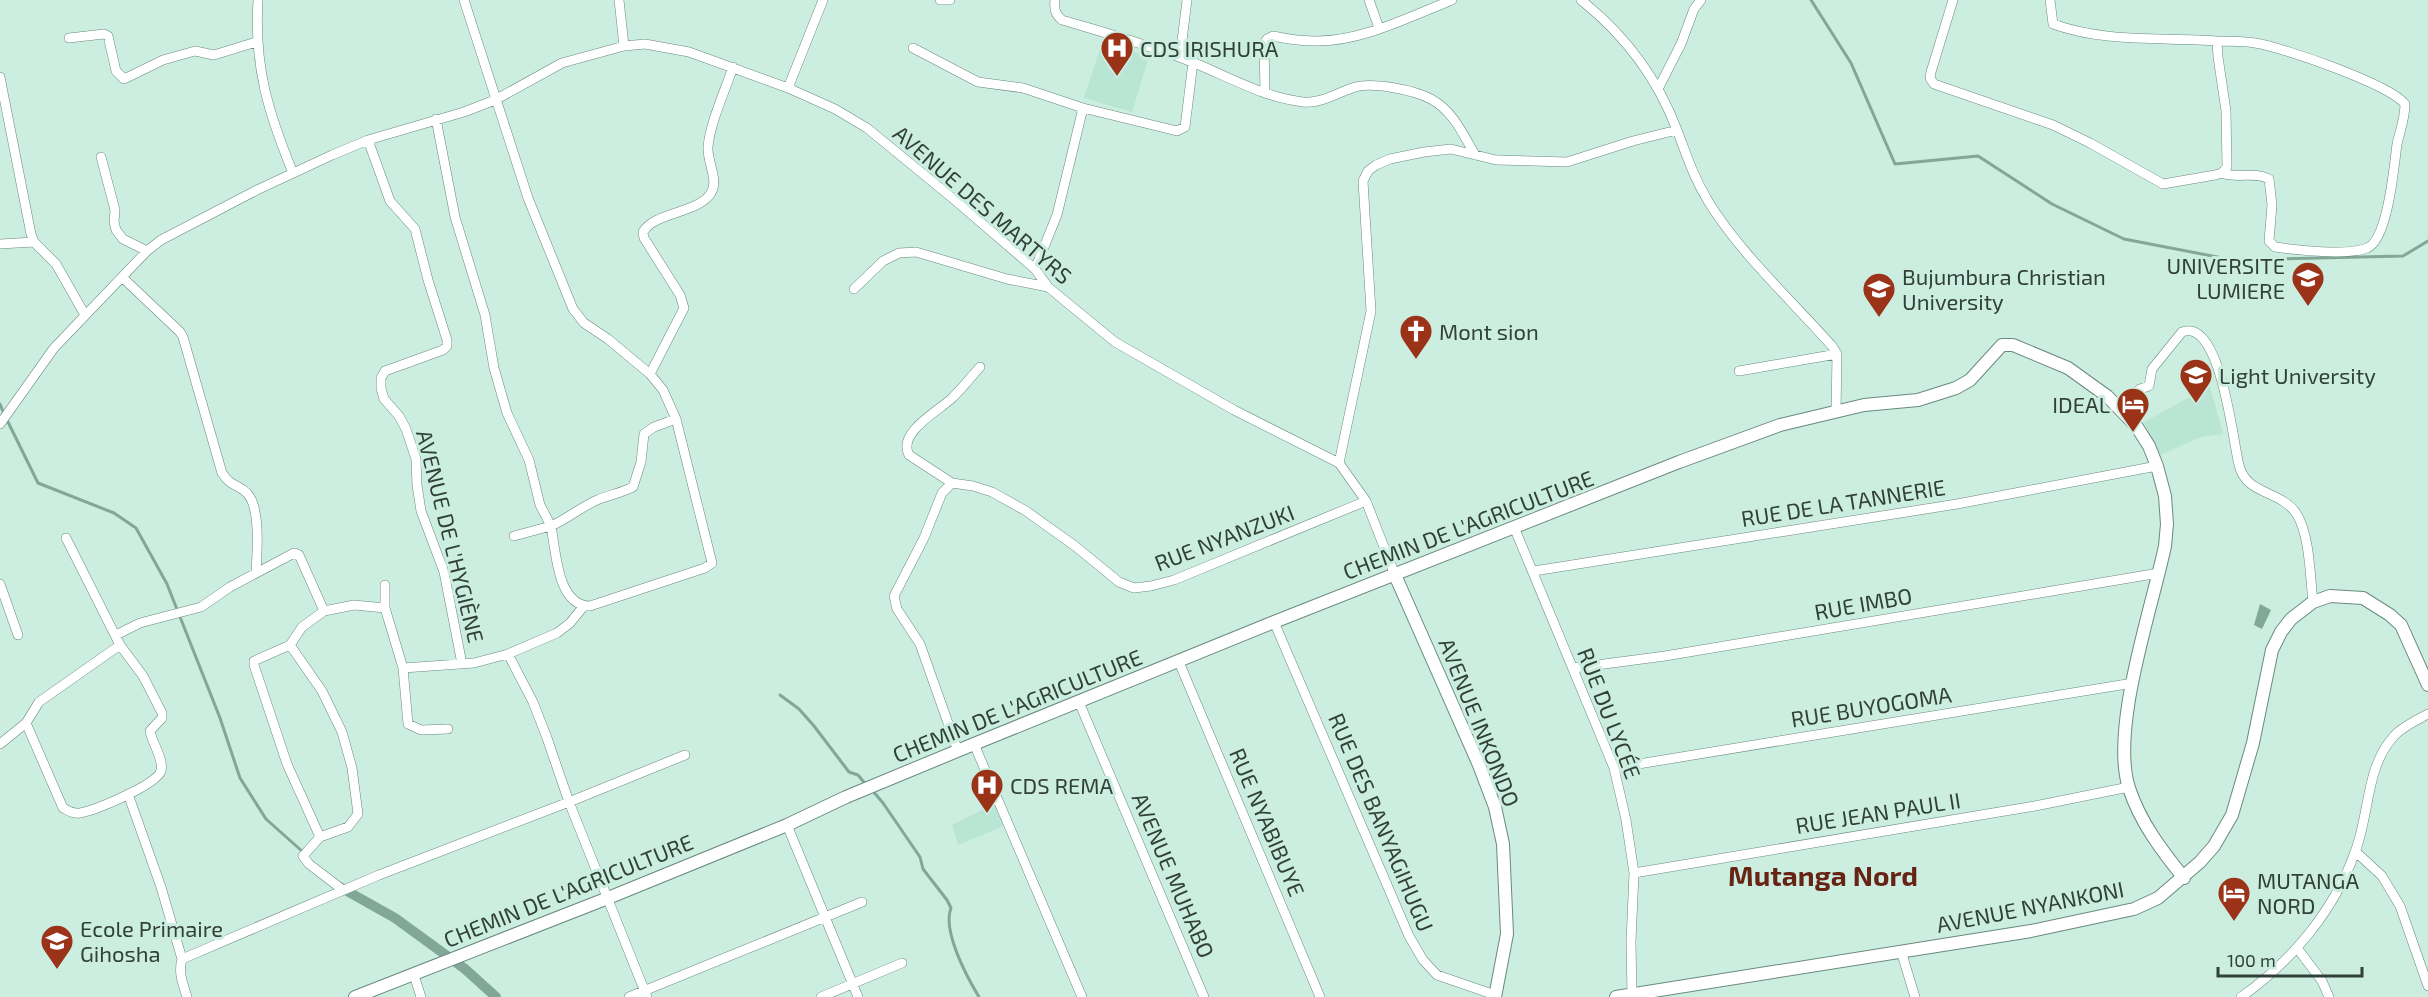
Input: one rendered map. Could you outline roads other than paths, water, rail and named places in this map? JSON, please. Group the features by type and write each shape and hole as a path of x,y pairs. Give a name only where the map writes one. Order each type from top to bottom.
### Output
{"street":[{"path":"258,0 256,42 269,113 293,173"},
{"path":"436,120 456,217 485,315 494,368 507,413 529,460 540,505 551,526 562,583 567,594 575,602 590,606 705,568 712,563 676,419 663,390 650,374 584,322 573,309 534,214 464,0"},
{"path":"619,0 624,46"},
{"path":"788,88 823,0"},
{"path":"940,0 950,0"},
{"path":"1055,0 1054,8 1062,20 1180,57 1265,92 1304,102 1315,101 1357,87 1376,86 1430,99 1452,115 1475,155"},
{"path":"1180,57 1187,0"},
{"path":"1369,0 1379,28"},
{"path":"1265,92 1264,44 1273,36 1316,42 1334,40 1379,28 1452,0"},
{"path":"1581,0 1622,36 1643,63 1677,130 1689,168 1721,221 1837,354 1836,412"},
{"path":"1658,89 1681,44 1694,9 1701,0"},
{"path":"1953,0 1931,72 1930,78 1934,84 2052,125 2090,143 2163,184 2222,173 2231,176 2264,176 2269,179 2272,205 2269,241 2275,247 2348,252 2369,248 2374,244 2388,204 2405,111 2405,104 2400,98 2344,73 2255,43 2178,38 2147,40 2069,30 2053,24 2050,0"},
{"path":"69,38 104,34 108,36 116,71 124,79 173,57 195,51 214,55 256,42"},
{"path":"2217,41 2228,139 2227,167 2222,173"},
{"name":"AVENUE DES MARTYRS","path":"0,424 54,348 147,251 169,236 293,173 368,140 495,100 562,63 624,46 645,44 670,47 733,67 835,109 867,128 902,155 1035,269 1048,287 1124,347 1234,410 1339,463 1366,501 1395,575"},
{"path":"913,48 978,82 1023,88 1083,108 1177,131 1185,127 1193,62"},
{"path":"650,374 684,308 680,294 644,238 643,232 652,223 706,200 712,192 714,183 708,146 733,67"},
{"path":"0,77 31,234 34,242 56,264 85,315"},
{"path":"1035,269 1057,215 1083,108"},
{"path":"1339,463 1371,311 1364,181 1368,171 1390,159 1451,150 1521,162 1567,162 1677,130"},
{"name":"AVENUE DE L'HYGIÈNE","path":"368,140 390,201 415,229 447,340 447,346 443,350 385,371 381,378 381,388 384,399 399,416 406,429 416,459 417,485 422,511 444,572 462,664 508,654 533,702 569,802 646,994"},
{"path":"101,157 115,210 116,230 123,239 147,251"},
{"path":"0,244 34,242"},
{"path":"854,289 884,261 899,253 916,252 1007,279 1048,287"},
{"path":"123,278 183,337 222,473 227,482 248,494 254,509 257,538 256,573"},
{"path":"2120,409 2140,389 2149,386 2152,369 2182,332 2193,331 2200,335 2210,349 2222,377 2241,475 2254,488 2288,504 2296,514 2306,542 2313,602"},
{"name":"CHEMIN DE L'AGRICULTURE","path":"355,997 609,898 787,825 846,797 1274,622 1780,425 1864,405 1918,400 1956,388 1970,380 1997,348 2007,344 2034,352 2087,380 2137,427 2149,446 2157,466 2165,496 2167,524 2159,573 2133,683 2125,746 2129,787 2151,834 2184,878"},
{"path":"1739,371 1837,354"},
{"path":"958,751 920,644 897,609 894,596 924,538 942,493 952,483 909,455 905,449 907,443 924,418 952,398 980,368"},
{"path":"514,536 551,526 570,518 595,501 622,493 633,487 639,470 644,434 676,419"},
{"name":"RUE DE LA TANNERIE","path":"1534,571 1957,504 2157,466"},
{"name":"RUE NYANZUKI","path":"952,483 992,492 1026,511 1075,546 1119,582 1134,588 1174,580 1366,501"},
{"name":"RUE DU LYCÉE","path":"1514,527 1614,768 1626,820 1634,873 1631,942 1632,995"},
{"path":"26,723 63,808 71,813 80,813 142,787 159,775 162,767 150,731 162,718 162,713 143,676 120,645 66,538"},
{"path":"116,635 140,623 201,607 294,553 299,555 324,611"},
{"name":"RUE IMBO","path":"1574,668 1665,656 2159,573"},
{"name":"AVENUE INKONDO","path":"1395,575 1479,765 1495,807 1503,844 1507,934 1498,996"},
{"path":"0,584 18,635"},
{"path":"385,585 385,608 403,668 408,724 421,730 448,729"},
{"name":"AVENUE NYANKONI","path":"1616,997 2031,931 2134,909 2158,897 2184,878 2214,846 2232,815 2253,743 2272,650 2291,619 2313,602 2330,596 2363,598 2391,615 2406,634 2428,686"},
{"path":"320,837 287,764 254,665 257,659 290,645 302,627 324,611 354,606 385,608"},
{"path":"508,654 557,633 570,623 584,606"},
{"name":"RUE DES BANYAGIHUGU","path":"1274,622 1404,925 1418,952 1437,975 1498,996"},
{"path":"0,744 26,723 39,702 120,645"},
{"path":"290,645 333,711 352,768 358,814 348,826 320,837 303,856 309,864 343,890"},
{"name":"RUE NYABIBUYE","path":"1179,662 1320,997"},
{"path":"403,668 462,664"},
{"name":"RUE BUYOGOMA","path":"1614,768 2133,683"},
{"name":"AVENUE MUHABO","path":"1079,702 1204,997"},
{"path":"2241,997 2276,969 2314,928 2331,902 2356,852 2377,761 2395,734 2428,714"},
{"path":"974,744 1082,997"},
{"path":"182,959 343,890 685,755"},
{"name":"RUE JEAN PAUL II","path":"1634,873 2035,806 2129,787"},
{"path":"128,794 161,887 182,959 181,978 187,997"},
{"path":"787,825 858,997"},
{"path":"2356,852 2382,876 2400,906 2428,986"},
{"path":"629,997 646,994 862,902"},
{"path":"2297,948 2322,981 2329,997"},
{"path":"1901,951 1915,997"},
{"path":"821,997 902,963"},
{"path":"414,975 421,997"}],"waterway":[{"path":"1811,0 1851,63 1895,164 1978,156 2052,204 2124,239 2233,260 2403,256 2428,241"},
{"path":"0,404 4,414"},
{"path":"7,420 38,483 114,513 136,528 167,584 220,718 240,778 266,819 303,852"},
{"path":"780,695 799,709 849,772 858,775 867,786"},
{"path":"872,790 920,857 923,869 947,900 951,908 950,929 957,954 979,997"},
{"path":"338,886 395,918 465,969 496,997"}],"place":[{"name":"CDS IRISHURA","path":"1117,77"},
{"name":"UNIVERSITE LUMIERE","path":"2308,307"},
{"name":"Bujumbura Christian University","path":"1879,318"},
{"name":"Mont sion","path":"1416,360"},
{"name":"Light University","path":"2196,404"},
{"name":"IDEAL","path":"2133,433"},
{"name":"CDS REMA","path":"987,814"},
{"name":"MUTANGA NORD","path":"2234,922"},
{"name":"Ecole Primaire Gihosha","path":"57,970"}],"district":[{"name":"Mutanga Nord","path":"1823,875"}]}
